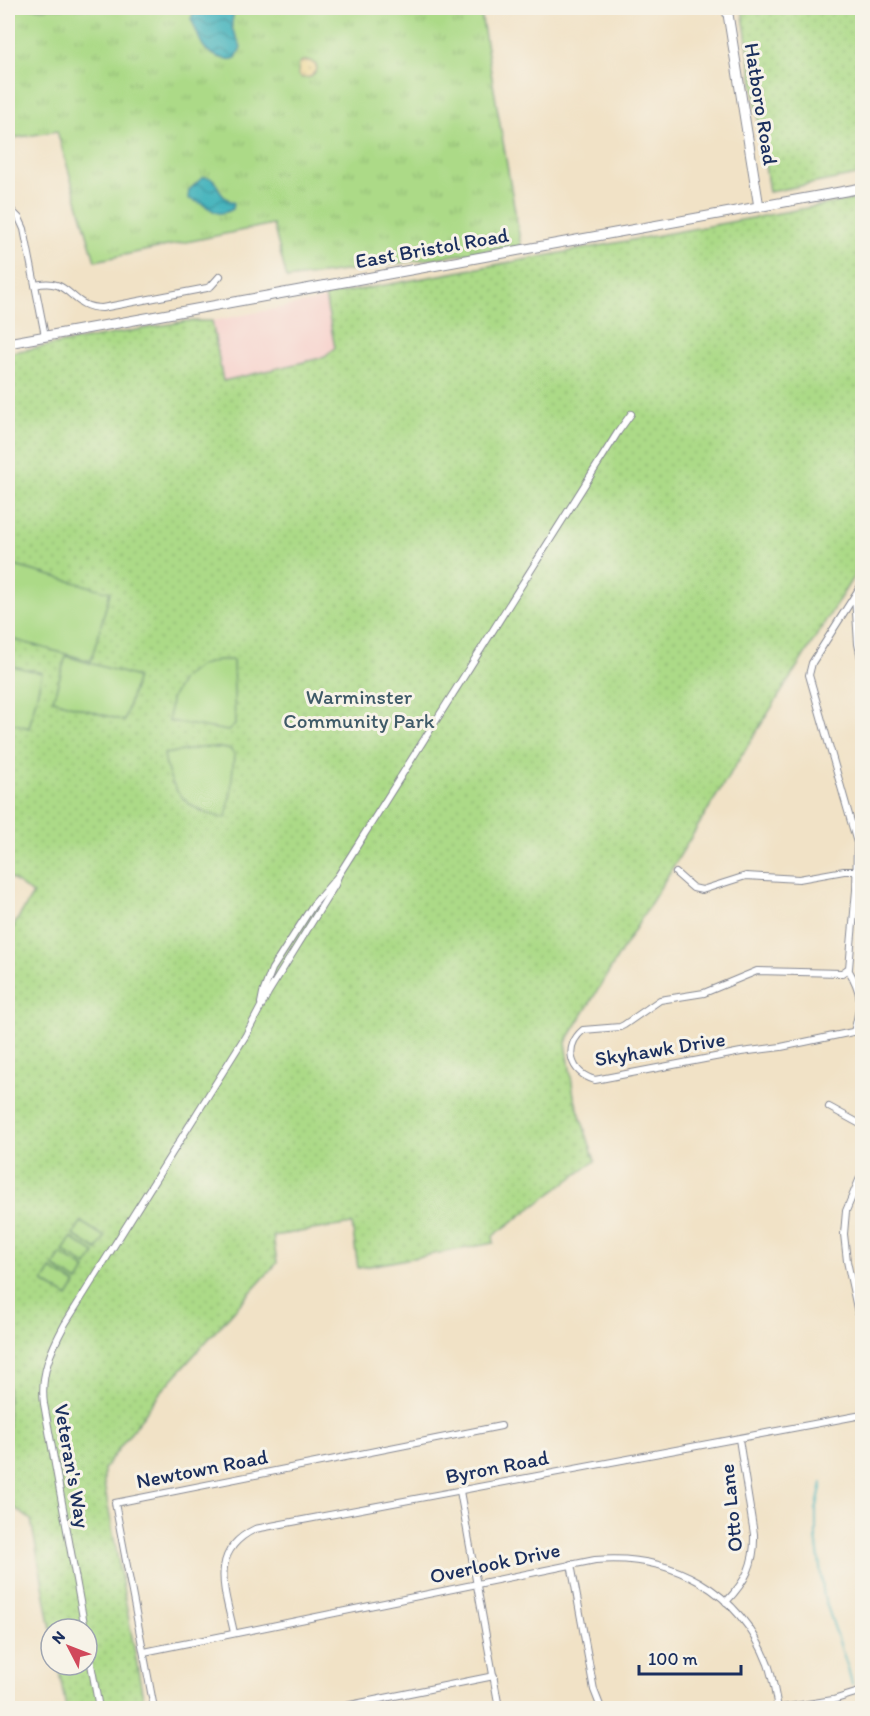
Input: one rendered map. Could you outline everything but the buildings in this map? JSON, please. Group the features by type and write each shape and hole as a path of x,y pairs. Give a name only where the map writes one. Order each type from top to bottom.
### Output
{"main road":[{"name":"Hatboro Road","path":"727,8 759,207"},
{"name":"East Bristol Road","path":"8,343 862,188"}],"street":[{"path":"8,207 22,223 45,336"},
{"path":"35,285 45,282 59,285 84,305 102,308 207,288 220,276"},
{"name":"Veteran's Way","path":"83,1617 42,1394 46,1365 54,1345 246,1035 261,1006 272,969 313,905 338,876 631,414"},
{"path":"854,1032 861,994 847,970 850,964 860,853 809,675 812,663 862,584"},
{"path":"855,596 858,644 862,663"},
{"path":"676,873 693,888 702,890 746,876 800,879 844,871 857,871"},
{"name":"Skyhawk Drive","path":"847,970 832,974 757,971 704,993 660,1000 624,1025 583,1030 573,1044 572,1057 581,1074 595,1080 741,1052 781,1047 862,1030"},
{"path":"829,1107 862,1125"},
{"path":"862,1173 846,1211 844,1234 847,1261 861,1316 862,1332"},
{"name":"Byron Road","path":"234,1633 224,1586 223,1568 227,1554 232,1547 243,1535 255,1529 862,1415"},
{"name":"Newtown Road","path":"154,1708 115,1503 501,1426"},
{"name":"Otto Lane","path":"726,1602 748,1572 755,1546 740,1439"},
{"path":"460,1491 499,1708"},
{"name":"Overlook Drive","path":"144,1652 571,1564 611,1558 651,1562 688,1575 726,1602 739,1616 764,1654 780,1708"},
{"path":"571,1564 594,1690 601,1708"},
{"path":"335,1708 494,1676"},
{"path":"93,1677 99,1708"},
{"path":"780,1708 833,1700 862,1691"}],"shaded area":[{"path":"326,299 335,348 325,357 223,381 212,321"}],"green space":[{"path":"8,8 480,8 521,246 287,279 273,224 95,261 57,131 8,139"},
{"path":"742,8 862,8 862,174 769,192"},
{"name":"Warminster Community Park","path":"862,198 862,563 566,1042 574,1096 595,1161 493,1236 494,1243 358,1268 352,1224 273,1236 277,1263 159,1394 104,1469 104,1484 145,1708 66,1708 60,1677 99,1677 99,1617 49,1617 31,1520 8,1503 8,935 33,894 8,876 8,353 187,321 212,321 223,381 325,357 335,348 325,296"},
{"path":"8,564 110,592 91,661 8,638"},
{"path":"66,656 137,677 124,721 53,700"},
{"path":"218,660 233,660 235,725 228,731 169,721 171,699 182,679 199,666"},
{"path":"8,665 42,673 29,728 8,722"},
{"path":"206,747 230,749 234,754 226,818 201,811 191,805 183,798 170,779 164,754"},
{"path":"81,1222 105,1237 97,1250 73,1235"},
{"path":"71,1238 95,1253 87,1266 63,1251"},
{"path":"61,1254 86,1269 78,1282 53,1266"},
{"path":"51,1269 76,1284 68,1297 43,1282"}],"sand":[{"path":"302,61 310,61 316,65 317,69 311,77 302,78 298,75 299,64"}],"water":[{"path":"234,8 232,28 241,47 236,58 219,57 204,47 191,19 195,9"},
{"path":"203,177 214,180 222,195 234,203 233,209 216,213 188,198 189,190"}],"waterway":[{"path":"822,1483 816,1511 816,1537 824,1597 852,1684"},
{"path":"857,1703 858,1708"}]}
